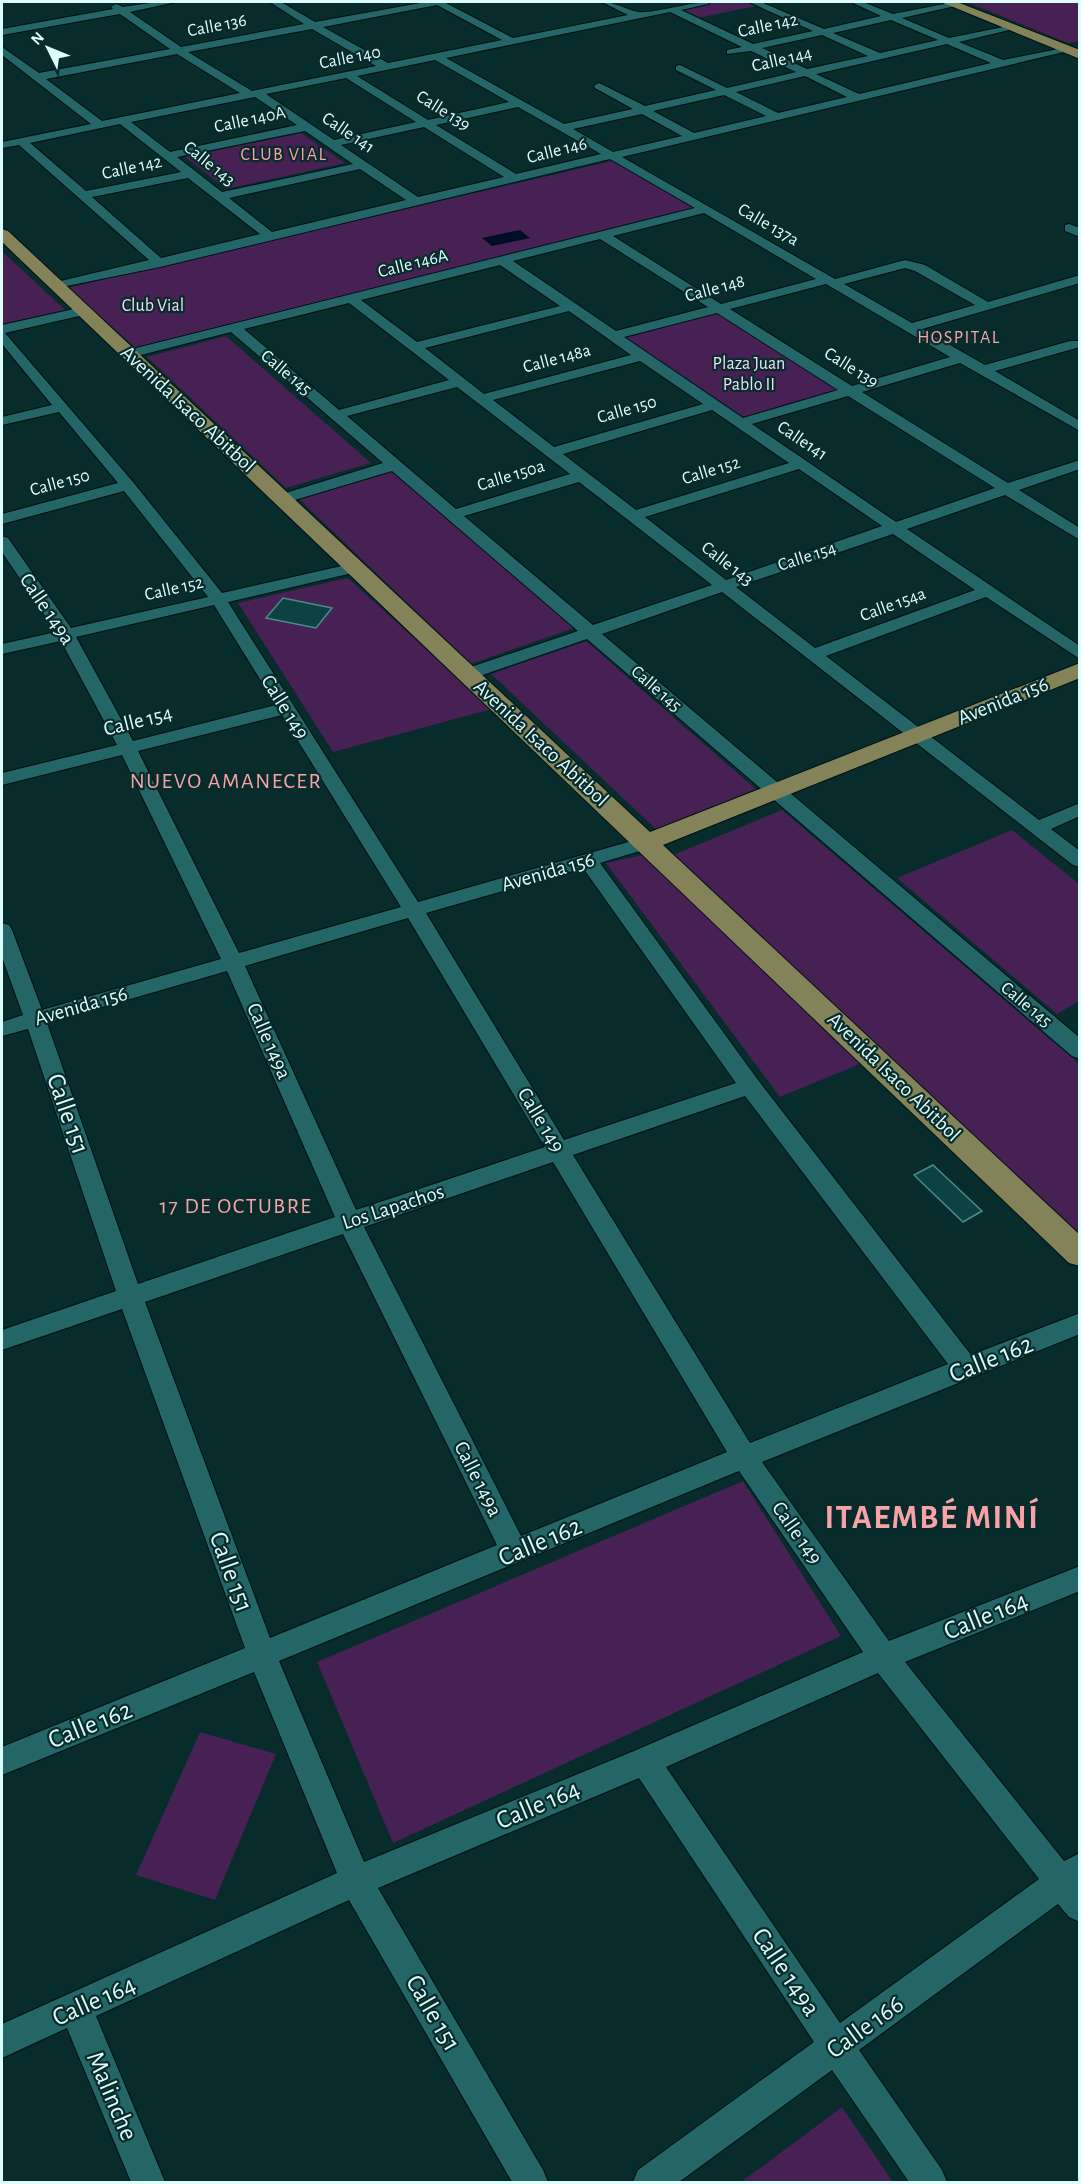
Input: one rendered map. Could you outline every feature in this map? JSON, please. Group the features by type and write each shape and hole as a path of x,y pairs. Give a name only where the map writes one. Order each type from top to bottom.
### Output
{"main road":[{"path":"950,3 1080,55"},
{"name":"Avenida Isaco Abitbol","path":"2,234 1080,1254"},
{"name":"Avenida 156","path":"646,843 1080,670"}],"street":[{"name":"Calle 141","path":"107,2 178,51 306,126 418,203"},
{"path":"2,32 171,2"},
{"path":"276,2 369,59 388,67"},
{"path":"439,2 511,41"},
{"name":"Calle 136","path":"37,77 439,2"},
{"path":"607,2 637,15"},
{"name":"Calle 140","path":"2,145 705,2"},
{"path":"754,2 878,57"},
{"path":"856,2 1003,64"},
{"name":"Calle 142","path":"731,52 950,3"},
{"path":"671,9 860,98"},
{"name":"Calle 144","path":"563,128 1009,27"},
{"name":"Calle 146","path":"57,286 517,180 1064,49"},
{"path":"2,50 100,125"},
{"name":"Calle 137a","path":"437,57 706,209 1080,428"},
{"path":"680,68 777,117"},
{"name":"Calle 139","path":"348,75 517,180"},
{"path":"599,86 693,137"},
{"path":"332,144 520,104"},
{"name":"Calle 143","path":"123,121 217,197 271,237"},
{"name":"Calle 140A","path":"168,156 306,126"},
{"path":"21,141 160,263"},
{"path":"217,197 362,165"},
{"name":"Calle 142","path":"81,196 190,174"},
{"name":"Calle 146A","path":"129,354 706,209"},
{"name":"Calle 139","path":"602,235 1080,535"},
{"name":"Calle141","path":"502,260 1080,654"},
{"name":"Calle 148","path":"613,336 718,308 905,264 920,268 986,306"},
{"path":"911,328 1080,279"},
{"name":"Calle 143","path":"351,298 1080,861"},
{"path":"413,347 570,307"},
{"path":"2,329 83,310"},
{"name":"Calle 145","path":"233,327 1080,1051"},
{"name":"Calle 149","path":"2,336 128,485 218,599 414,911 744,1457 883,1657 1073,1886"},
{"path":"984,370 1075,344"},
{"name":"Calle 148a","path":"482,399 642,356"},
{"path":"740,423 962,358"},
{"path":"335,415 459,382"},
{"name":"Calle 150","path":"551,453 714,405"},
{"path":"2,421 62,407"},
{"name":"Calle 152","path":"633,516 800,464"},
{"name":"Calle 154","path":"468,674 1080,464"},
{"path":"282,499 394,465"},
{"name":"Calle 150a","path":"452,514 581,476"},
{"name":"Calle 150","path":"2,519 128,485"},
{"name":"Calle 149a","path":"2,541 66,634 127,747 233,962 349,1221 515,1553"},
{"name":"Calle 152","path":"2,649 355,568"},
{"name":"Calle 154a","path":"813,655 987,591"},
{"name":"Calle 154","path":"2,778 286,708"},
{"path":"1037,828 1080,809"},
{"name":"Avenida 156","path":"2,1029 646,843"},
{"path":"588,861 750,1086 966,1368"},
{"name":"Calle 151","path":"2,930 130,1296 262,1656 356,1881 531,2182"},
{"name":"Los Lapachos","path":"2,1340 750,1086"},
{"name":"Calle 162","path":"2,1761 515,1553 744,1457 1080,1323"},
{"name":"Calle 164","path":"2,2041 76,2010 356,1881 645,1761 883,1657 1080,1578"},
{"name":"Calle 149a","path":"645,1761 837,2048 930,2182"},
{"name":"Calle 166","path":"650,2182 837,2048 1073,1886"},
{"name":"Malinche","path":"76,2010 148,2182"}],"green space":[{"path":"715,2 747,2 757,6 697,18 677,9"},
{"path":"966,2 1079,2 1079,41 1068,43"},
{"path":"301,133 345,163 226,189 185,157"},
{"name":"Club Vial","path":"612,161 695,209 136,348 67,288"},
{"path":"2,251 65,310 2,324"},
{"name":"Plaza Juan Pablo II","path":"720,312 842,388 745,418 626,338"},
{"path":"226,336 371,463 286,488 147,357"},
{"path":"395,471 574,628 471,664 299,499"},
{"path":"348,578 492,709 333,752 238,603"},
{"path":"586,641 758,791 658,831 491,674"},
{"path":"782,810 1079,1064 1079,1233 673,855"},
{"path":"1012,830 1079,884 1079,1001 1057,1014 897,878"},
{"path":"642,855 862,1063 780,1097 606,863"},
{"path":"743,1481 841,1636 393,1843 317,1662"},
{"path":"200,1732 276,1754 215,1900 136,1875"},
{"path":"842,2107 893,2182 741,2182"}],"water":[{"path":"520,230 530,238 492,246 482,238"}],"building":[{"path":"283,598 332,608 316,628 266,618"},
{"path":"933,1165 982,1211 963,1222 914,1175"}],"district":[{"name":"CLUB VIAL","path":"284,155"},
{"name":"HOSPITAL","path":"959,338"},
{"name":"NUEVO AMANECER","path":"226,781"},
{"name":"17 DE OCTUBRE","path":"236,1206"},
{"name":"ITAEMBÉ MINÍ","path":"932,1518"}]}
